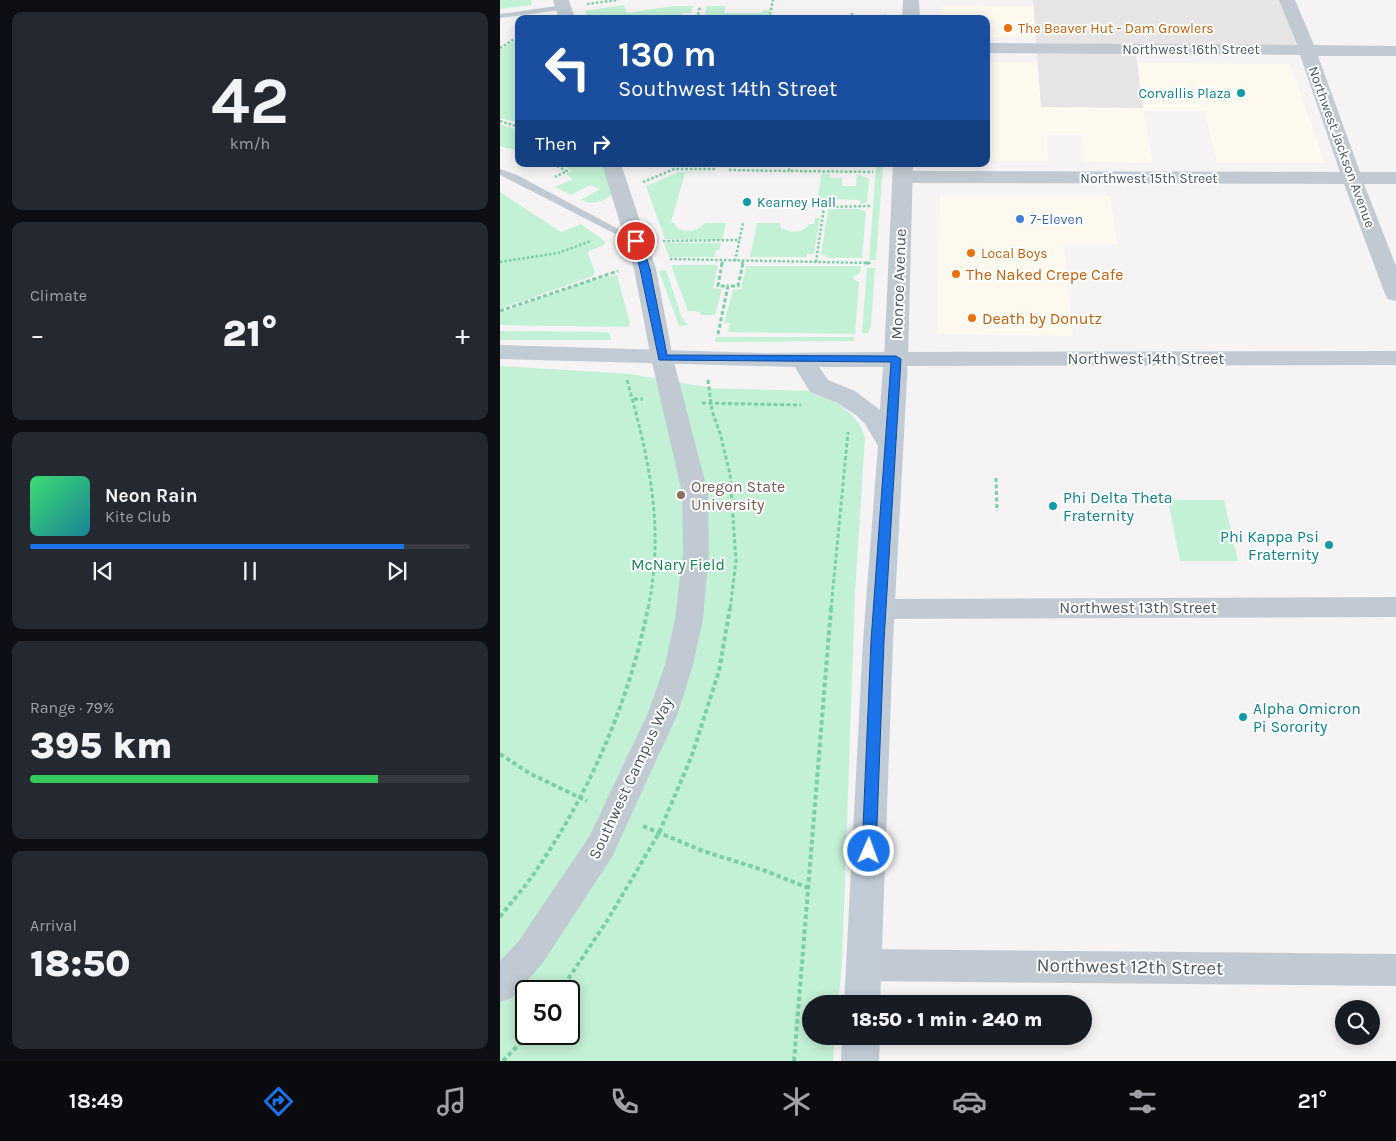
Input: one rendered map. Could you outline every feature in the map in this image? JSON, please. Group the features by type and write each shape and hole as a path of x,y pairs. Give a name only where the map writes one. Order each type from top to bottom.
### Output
{"main road":[{"path":"500,352 662,358 896,359"},
{"name":"Monroe Avenue","path":"862,995 880,609 896,359"},
{"path":"802,360 819,386 846,397 865,408 875,419 891,447"},
{"path":"860,1061 861,1045"}],"street":[{"path":"911,0 911,15"},
{"name":"Northwest Jackson Avenue","path":"1287,0 1396,294"},
{"name":"Northwest 16th Street","path":"990,48 1396,50"},
{"name":"Southwest Campus Way","path":"500,986 530,953 601,847 663,714 679,665 689,619 696,553 695,493 662,358 643,264 612,167"},
{"name":"Northwest 15th Street","path":"902,171 1396,178"},
{"name":"Monroe Avenue","path":"896,359 902,171"},
{"name":"Northwest 14th Street","path":"896,359 1396,358"},
{"name":"Northwest 13th Street","path":"880,609 1396,607"},
{"name":"Northwest 12th Street","path":"864,966 987,965 1396,970"}],"lane":[{"path":"500,16 568,8"},
{"path":"500,172 514,177 636,241"}],"path":[{"path":"568,8 617,0"},
{"path":"770,15 773,0"},
{"path":"698,15 700,6"},
{"path":"500,48 515,39"},
{"path":"500,121 515,126"},
{"path":"789,171 790,167"},
{"path":"641,182 674,168 717,169"},
{"path":"729,170 873,172"},
{"path":"816,262 824,207 870,206"},
{"path":"736,261 743,223"},
{"path":"500,262 562,253 577,248 614,228"},
{"path":"661,241 740,240"},
{"path":"500,311 580,282 667,259 899,263"},
{"path":"723,260 718,286 738,286 743,261"},
{"path":"718,334 728,286"},
{"path":"500,917 540,864 578,797 610,733 628,690 645,633 655,561 654,500 647,454 634,399 621,357"},
{"path":"634,399 673,400 711,404 806,405"},
{"path":"794,1061 831,610 848,432 845,426"},
{"path":"996,478 997,512"},
{"path":"500,754 530,773 616,814 703,851 766,871 809,888"},
{"path":"503,1061 518,1045"}],"shaded area":[{"path":"1033,0 1280,0 1296,45 1135,46 1143,108 1041,107"},
{"path":"941,6 1034,6 1038,37 990,37 990,15 941,15"},
{"path":"990,62 1290,64 1325,163 1217,163 1204,111 1144,111 1153,163 1085,162 1082,135 1047,135 1048,161 990,161"},
{"path":"940,196 1110,196 1117,244 1064,244 1073,336 937,334"}],"green space":[{"path":"500,0 531,0 532,5 500,9"},
{"path":"624,5 627,13 674,6 693,6 691,13 683,13 683,15 586,15 585,11"},
{"path":"707,6 725,6 724,13 762,13 763,10 770,10 768,15 705,15"},
{"path":"515,41 515,122 500,118 500,50"},
{"path":"500,124 515,129 515,150 500,146"},
{"path":"566,167 606,167 614,191 604,200 590,203 581,200 600,189 590,185 571,195 555,187 573,179 566,174 572,171"},
{"path":"876,167 883,167 876,260 869,260"},
{"path":"679,172 714,172 685,173 671,222 675,223 676,227 688,231 695,230 705,223 726,223 722,240 665,239 646,186"},
{"path":"821,174 830,174 830,178 842,178 842,186 856,186 857,174 869,179 867,202 860,205 860,200 818,199"},
{"path":"500,192 561,232 581,224 603,240 604,245 589,251 588,254 595,272 593,276 500,309"},
{"path":"828,209 861,209 866,212 862,258 827,258 826,255 821,255"},
{"path":"815,218 820,218 814,254 807,254 807,257 750,257 757,223 780,223 781,228 796,232 803,230 809,224 814,224"},
{"path":"664,243 721,243 720,250 716,250 715,257 669,257"},
{"path":"671,265 718,265 713,288 722,289 715,315 701,315 700,312 688,311"},
{"path":"746,266 861,266 860,273 854,276 853,279 859,282 855,334 728,332 730,323 724,323 733,290 741,289"},
{"path":"867,268 875,268 871,326 868,333 862,333"},
{"path":"666,270 682,318 688,325 679,326 659,271"},
{"path":"617,275 630,323 628,327 500,325 500,313 589,281"},
{"path":"500,331 604,332 609,333 611,340 500,340"},
{"path":"716,337 854,337 854,341 719,342 715,341"},
{"name":"McNary Field","path":"500,366 631,374 711,388 808,391 838,404 851,414 860,425 865,437 855,592 842,965 839,995 802,995 802,1045 834,1045 833,1061 500,1061"},
{"path":"1168,500 1224,500 1238,561 1180,561"}],"place":[{"name":"The Beaver Hut - Dam Growlers","path":"1008,28"},
{"name":"Corvallis Plaza","path":"1241,93"},
{"name":"Kearney Hall","path":"747,202"},
{"name":"7-Eleven","path":"1020,219"},
{"name":"Local Boys","path":"971,253"},
{"name":"The Naked Crepe Cafe","path":"956,274"},
{"name":"Death by Donutz","path":"972,318"},
{"name":"Oregon State University","path":"681,495"},
{"name":"Phi Delta Theta Fraternity","path":"1053,506"},
{"name":"Phi Kappa Psi Fraternity","path":"1329,545"},
{"name":"Alpha Omicron Pi Sorority","path":"1243,717"}],"route":[{"path":"636,241 645,269 658,329 662,358 896,359 878,641 869,851"}]}
